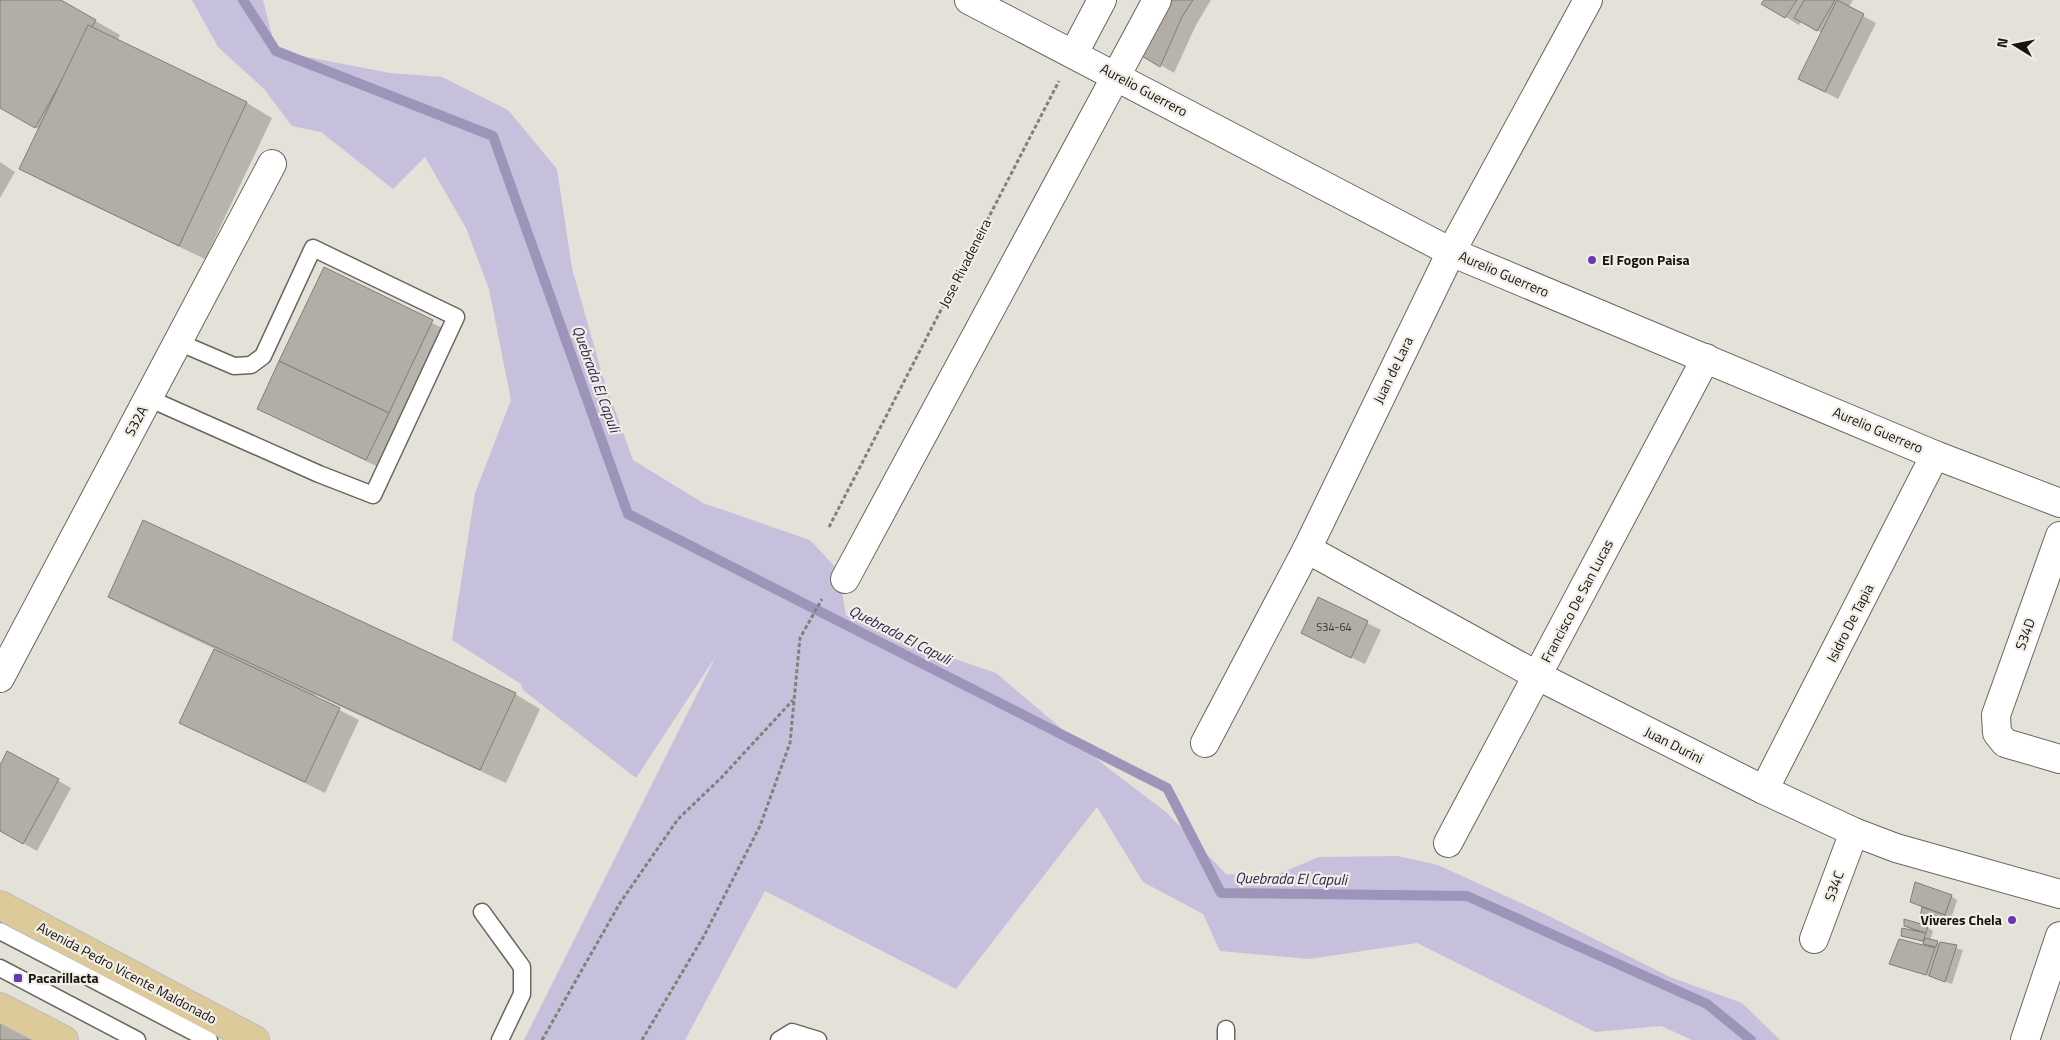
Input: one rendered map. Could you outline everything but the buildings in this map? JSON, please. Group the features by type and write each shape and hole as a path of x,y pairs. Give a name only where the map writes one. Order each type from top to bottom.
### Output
{"main road":[{"name":"Avenida Pedro Vicente Maldonado","path":"0,905 255,1040"},
{"path":"0,1007 64,1040"}],"street":[{"name":"Aurelio Guerrero","path":"969,0 1118,76 1451,252 1935,455 2060,503"},
{"path":"1074,53 1102,0"},
{"path":"845,579 1118,76 1157,0"},
{"name":"Juan de Lara","path":"1205,743 1307,549 1451,252 1588,0"},
{"name":"S32A","path":"0,678 272,164"},
{"name":"Francisco De San Lucas","path":"1448,843 1706,358"},
{"name":"Isidro De Tapia","path":"1764,790 1935,455"},
{"name":"S34D","path":"2060,536 1996,716 1997,733 2005,743 2060,759"},
{"name":"Juan Durini","path":"1307,549 1538,676 1764,790 1854,832 1896,848 2060,894"},
{"name":"S34C","path":"1814,939 1854,832"},
{"path":"2025,1040 2060,936"}],"lane":[{"path":"148,398 319,474 373,494 456,317 313,248 263,356 250,365 234,366 178,342"},
{"path":"482,912 522,967 522,994 500,1040"},
{"path":"0,931 209,1040"},
{"path":"0,968 137,1040"},
{"path":"779,1040 792,1032 818,1040"}],"path":[{"name":"Jose Rivadeneira","path":"829,527 1074,53"},
{"path":"642,1040 706,934 760,826 790,743 800,638 822,598"},
{"path":"542,1040 620,903 678,819 720,779 794,700"}],"shaded area":[{"path":"192,0 263,0 276,51 390,73 442,77 508,110 557,169 572,268 602,374 633,460 703,503 810,540 838,570 846,615 911,644 996,673 1108,768 1166,812 1226,874 1271,877 1319,857 1397,856 1438,865 1545,914 1670,977 1742,1003 1780,1040 1692,1040 1661,1026 1595,1032 1417,943 1309,959 1220,951 1203,914 1143,882 1097,807 956,989 765,891 685,1040 524,1040 716,656 636,778 523,690 521,684 452,640 475,493 511,400 489,289 466,228 425,157 393,189 321,132 292,126 264,89 218,47"}],"waterway":[{"name":"Quebrada El Capuli","path":"243,0 276,51 493,136 628,514 1167,788 1221,893 1467,896 1707,1004 1751,1040"}],"place":[{"name":"El Fogon Paisa","path":"1592,260"},
{"name":"Viveres Chela","path":"2012,920"},
{"name":"Pacarillacta","path":"18,978"}]}
